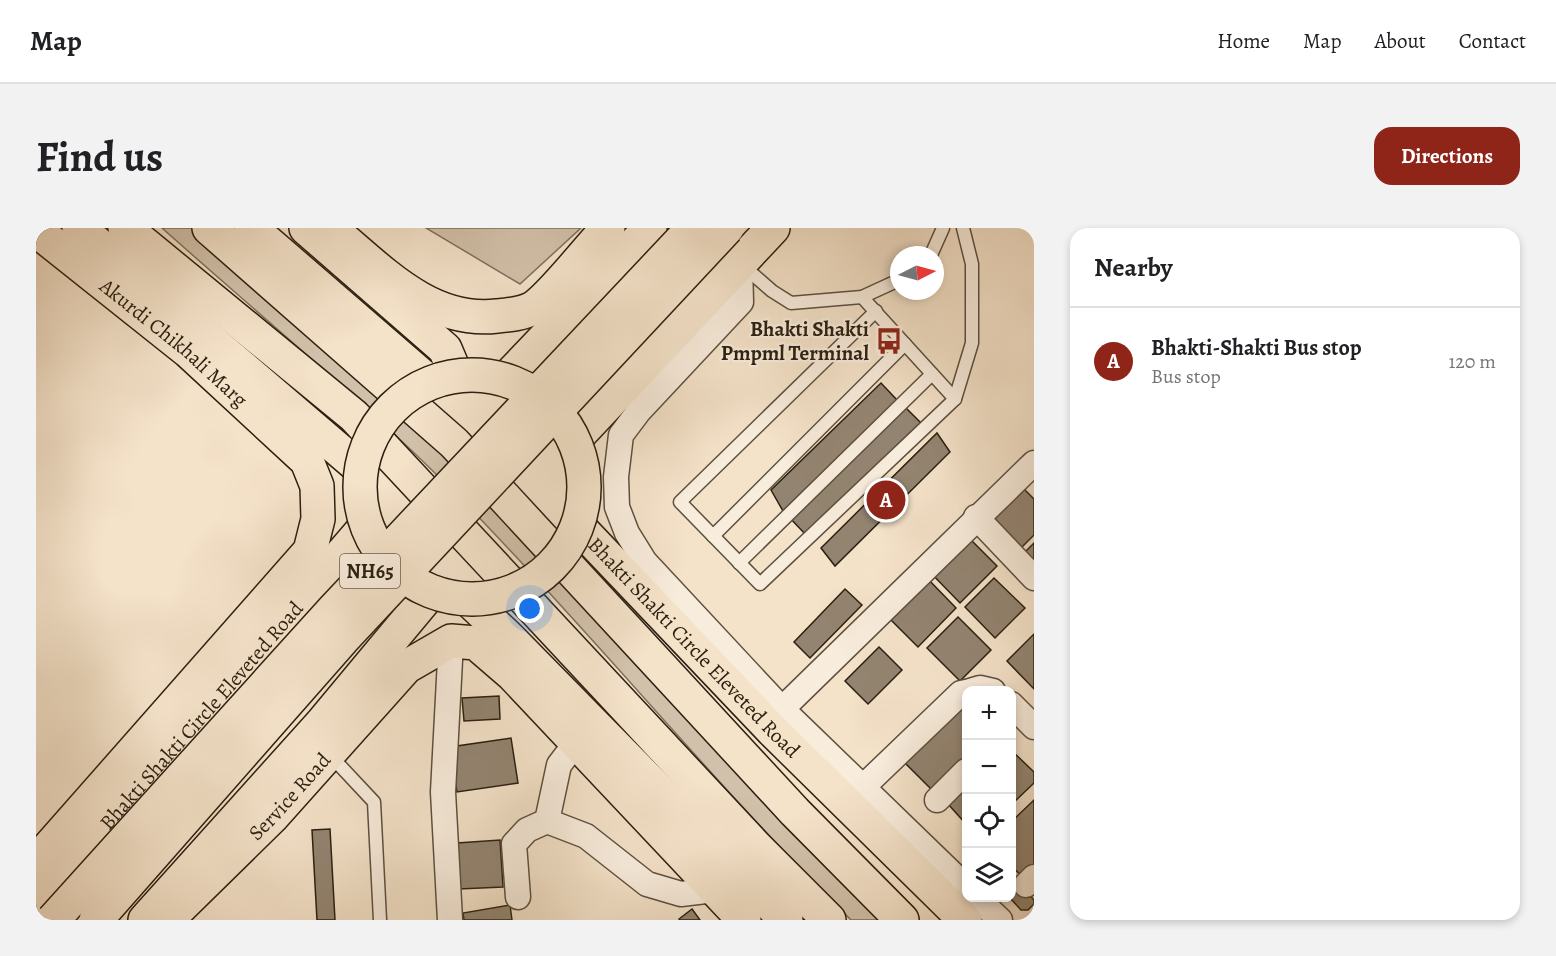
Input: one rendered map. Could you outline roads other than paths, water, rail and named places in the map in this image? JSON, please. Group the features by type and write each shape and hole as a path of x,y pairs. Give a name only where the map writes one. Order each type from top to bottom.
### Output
{"main road":[{"path":"79,228 361,469"},
{"path":"125,228 354,417 757,848 829,920"},
{"path":"209,228 454,443 795,812 902,920"},
{"path":"251,228 443,378"},
{"path":"306,228 445,349 443,378"},
{"path":"330,228 412,296 457,315 482,318 514,315 534,307 608,228"},
{"path":"506,379 650,228"},
{"name":"NH65","path":"53,920 333,610 693,228"},
{"name":"NH65","path":"96,920 343,639 727,228"},
{"path":"574,440 773,228"},
{"name":"Akurdi Chikhali Marg","path":"36,230 188,351 307,461 317,486 318,519 310,551 36,862"},
{"path":"481,374 506,379 527,388 546,402 562,419 574,440 584,482 583,504 578,526 561,556 535,581 503,596 469,600 431,592 404,577 381,554 366,526 360,498 361,469 373,432 397,402 443,378 481,374"},
{"name":"Bhakti Shakti Circle Eleveted Road","path":"36,903 232,682 366,526"},
{"name":"Bhakti Shakti Circle Eleveted Road","path":"578,526 778,720 810,768 965,920"},
{"path":"165,919 322,723 431,592"},
{"path":"469,600 786,920"},
{"path":"450,641 476,643 512,674 575,744 744,920"},
{"name":"Service Road","path":"165,919 272,818 406,667 450,641"}],"street":[{"path":"740,264 741,302 639,411 621,435 616,477 617,507 627,533 645,562 778,720 864,786 962,883"},
{"path":"778,720 976,517 1030,474"},
{"path":"976,517 1034,578"},
{"path":"450,641 443,792 450,920"},
{"path":"864,786 962,693"},
{"path":"547,821 558,765 575,744"},
{"path":"937,800 962,775"},
{"path":"518,897 514,844 527,830 547,821 586,836 647,884 681,894 714,890"},
{"path":"982,902 1000,920"}],"lane":[{"path":"935,246 943,228"},
{"path":"876,311 680,502 760,584 955,399 972,343 972,264 963,228"},
{"path":"740,264 772,291 791,303 862,297 890,284"},
{"path":"862,297 955,399"},
{"path":"713,536 905,344"},
{"path":"739,563 932,374"},
{"path":"329,754 374,802 380,920"}],"place":[{"name":"Bhakti Shakti Pmpml Terminal","path":"889,341"},
{"name":"Bhakti-Shakti Bus stop","path":"886,500"}]}
